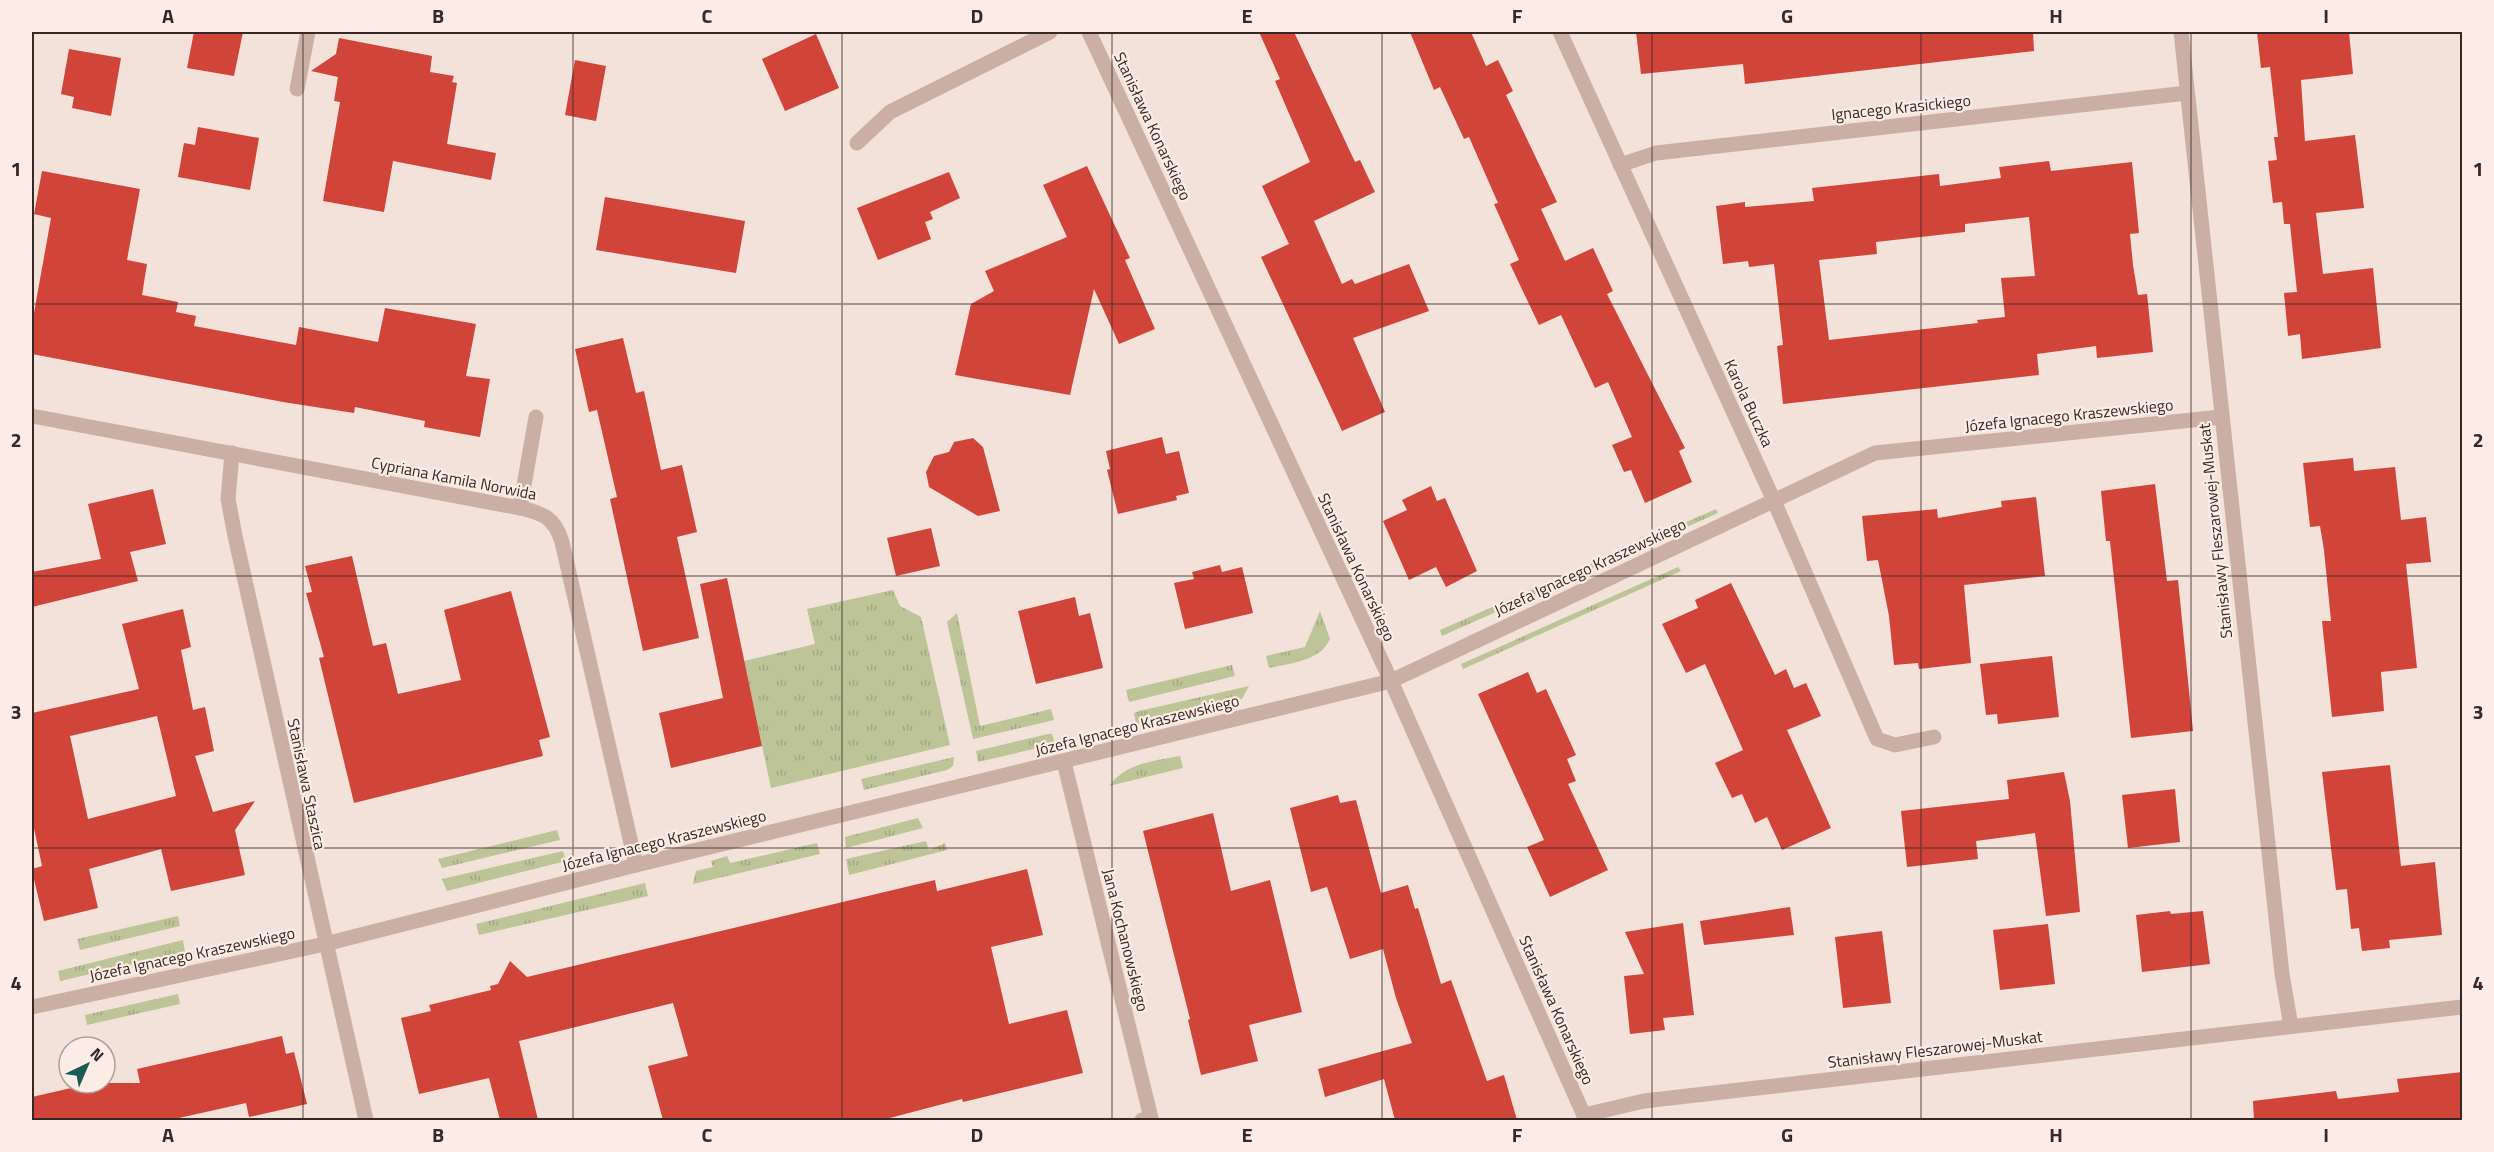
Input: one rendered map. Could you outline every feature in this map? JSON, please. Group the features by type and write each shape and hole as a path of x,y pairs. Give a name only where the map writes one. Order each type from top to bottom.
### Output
{"street":[{"path":"297,89 308,32"},
{"path":"857,143 890,112 1050,32"},
{"name":"Stanisława Konarskiego","path":"1089,32 1391,681 1585,1118"},
{"name":"Karola Buczka","path":"1560,32 1774,501 1877,739 1895,745 1934,738"},
{"name":"Stanisławy Fleszarowej-Muskat","path":"2181,32 2282,974 2291,1026"},
{"name":"Ignacego Krasickiego","path":"1620,165 1656,153 2187,93"},
{"name":"Cypriana Kamila Norwida","path":"32,416 520,507 550,518 558,529 636,865"},
{"path":"520,507 536,417"},
{"name":"Józefa Ignacego Kraszewskiego","path":"32,1007 325,944 636,865 1391,681 1875,453 2221,417"},
{"name":"Stanisława Staszica","path":"232,453 228,499 233,527 366,1120"},
{"name":"Jana Kochanowskiego","path":"1064,762 1148,1120"},
{"name":"Stanisławy Fleszarowej-Muskat","path":"1585,1118 1644,1101 2463,1007"}],"green space":[{"path":"1716,509 1718,513 1442,636 1440,630"},
{"path":"1678,567 1681,571 1463,669 1461,664"},
{"path":"893,590 900,606 921,617 950,745 771,788 744,661 815,644 807,609"},
{"path":"1320,611 1330,639 1325,646 1312,657 1269,668 1266,656 1305,647"},
{"path":"957,613 980,726 1051,709 1054,720 973,739 947,622"},
{"path":"1232,665 1235,676 1129,702 1126,690"},
{"path":"1249,686 1242,699 1136,724 1134,713 1139,711"},
{"path":"1052,734 1055,744 978,762 976,751"},
{"path":"1180,756 1183,768 1109,786 1123,772 1141,764"},
{"path":"954,757 953,766 947,770 864,790 861,779"},
{"path":"918,818 923,828 846,848 845,837"},
{"path":"557,830 560,840 442,868 438,859"},
{"path":"926,841 929,850 945,843 947,850 849,875 846,859"},
{"path":"817,843 820,854 693,884 696,871 713,867 711,861 727,856 730,863"},
{"path":"563,851 566,861 447,891 442,879"},
{"path":"645,883 648,896 479,935 476,924"},
{"path":"178,916 180,926 80,950 77,939"},
{"path":"183,940 185,952 60,981 58,971"},
{"path":"178,994 180,1004 87,1025 85,1015"}],"building":[{"path":"194,32 243,32 234,76 187,68"},
{"path":"1259,32 1294,32 1355,162 1360,160 1375,192 1314,221 1342,284 1352,279 1355,284 1409,264 1429,311 1353,338 1385,412 1342,431 1261,257 1289,244 1262,186 1310,162 1275,81 1280,79"},
{"path":"1410,32 1471,32 1486,66 1498,60 1513,91 1506,95 1557,202 1541,209 1565,261 1593,248 1613,291 1607,294 1685,448 1679,451 1692,482 1645,503 1631,470 1624,472 1612,445 1632,437 1608,382 1595,388 1561,315 1539,325 1510,264 1519,260 1494,204 1498,203 1469,137 1464,139 1440,87 1434,90"},
{"path":"1636,32 2033,32 2034,51 1745,84 1743,64 1641,74"},
{"path":"2257,32 2349,32 2353,74 2301,80 2305,141 2355,135 2364,208 2316,213 2323,274 2373,268 2381,348 2302,359 2300,334 2288,336 2284,293 2297,292 2290,224 2284,224 2282,202 2273,203 2268,161 2277,160 2274,137 2278,137 2270,67 2261,68"},
{"path":"816,34 839,88 785,111 762,59"},
{"path":"339,38 432,56 430,72 454,76 452,82 457,83 447,144 496,153 491,180 393,161 384,212 323,201 340,102 334,101 338,77 311,71 336,54"},
{"path":"69,49 121,58 111,116 72,108 74,97 61,94"},
{"path":"575,60 606,66 596,121 565,115"},
{"path":"198,127 259,138 250,190 178,177 184,143 195,145"},
{"path":"2049,161 2051,171 2132,162 2139,233 2130,234 2133,265 2138,295 2147,294 2153,352 2097,358 2096,346 2037,354 2039,375 1783,404 1777,346 1783,345 1774,264 1749,267 1748,261 1723,264 1716,206 1745,202 1745,207 1814,201 1812,188 1939,174 1940,186 2001,178 1999,167","holes":["2029,217 2035,276 2001,278 2005,317 1977,320 1978,323 1829,340 1819,260 1877,254 1876,242 1965,232 1965,224"]},
{"path":"1087,166 1130,258 1125,260 1155,329 1119,344 1094,289 1070,395 955,375 971,304 994,291 985,271 1067,237 1043,185"},
{"path":"42,171 140,189 127,260 147,264 142,295 178,302 176,312 196,316 194,326 296,345 299,327 378,342 385,308 476,324 466,376 490,379 480,437 424,427 425,421 355,407 354,413 283,402 32,354 32,324 51,218 34,214"},
{"path":"949,172 960,198 930,212 933,219 925,222 931,239 878,260 857,208"},
{"path":"605,197 745,221 736,273 596,250"},
{"path":"623,338 636,393 644,391 661,470 682,465 697,532 677,537 699,638 643,651 610,499 617,497 597,410 589,412 575,349"},
{"path":"1162,437 1166,454 1179,451 1189,493 1176,496 1177,500 1118,514 1107,470 1110,469 1106,451"},
{"path":"973,438 983,447 1000,511 978,516 929,487 926,472 934,456 949,452 954,442"},
{"path":"2353,458 2354,471 2395,467 2401,520 2426,517 2431,562 2406,564 2417,668 2381,672 2384,711 2332,717 2322,621 2331,621 2324,550 2320,526 2310,527 2303,463"},
{"path":"2155,484 2167,581 2178,580 2193,731 2131,738 2110,541 2106,541 2101,491"},
{"path":"1431,486 1437,501 1445,498 1477,571 1446,587 1436,567 1409,580 1383,521 1407,510 1402,500"},
{"path":"153,489 166,544 130,552 138,581 32,607 32,572 101,559 88,504"},
{"path":"2036,497 2045,576 1964,585 1971,663 1919,669 1918,663 1894,665 1889,616 1878,560 1867,561 1862,516 1937,509 1938,518 2002,507 2001,501"},
{"path":"931,528 940,566 896,576 887,538"},
{"path":"352,556 373,646 386,643 398,694 461,680 444,610 511,591 550,737 539,740 543,756 354,803 319,658 324,657 306,593 312,592 305,566"},
{"path":"1220,565 1222,572 1242,567 1253,613 1185,629 1174,583 1194,579 1192,572"},
{"path":"727,578 762,746 671,768 659,713 723,698 700,584"},
{"path":"1731,583 1775,675 1786,669 1794,688 1806,683 1821,716 1787,730 1831,828 1782,850 1767,817 1755,823 1742,794 1732,798 1715,763 1743,750 1705,664 1686,673 1662,624 1698,608 1695,600"},
{"path":"1075,597 1079,616 1090,613 1103,668 1036,684 1018,611"},
{"path":"183,609 191,647 181,650 193,710 205,707 214,751 195,756 213,812 255,801 235,830 245,875 171,891 161,849 89,869 98,908 44,921 32,871 42,866 32,819 32,713 139,689 122,624","holes":["157,716 176,796 88,819 70,736"]},
{"path":"2052,656 2059,717 1998,724 1997,714 1986,715 1980,664"},
{"path":"1528,672 1537,693 1546,689 1576,755 1567,759 1576,781 1568,784 1608,870 1550,897 1527,847 1544,840 1478,694"},
{"path":"2390,765 2401,866 2435,862 2442,935 2389,940 2390,948 2362,951 2359,928 2351,929 2347,889 2336,890 2322,772"},
{"path":"2064,772 2070,801 2080,912 2046,916 2035,833 1976,841 1978,859 1907,867 1901,811 2009,799 2007,780"},
{"path":"2175,789 2180,842 2128,848 2122,795"},
{"path":"1338,795 1340,803 1356,800 1381,893 1408,885 1415,909 1418,908 1441,984 1451,980 1487,1081 1504,1075 1517,1120 1395,1120 1384,1079 1325,1097 1318,1069 1412,1043 1396,998 1383,949 1350,959 1327,887 1311,892 1290,808"},
{"path":"1213,813 1231,891 1270,880 1302,1012 1249,1025 1258,1061 1201,1075 1188,1020 1190,1019 1143,831"},
{"path":"1027,869 1043,935 991,947 1009,1024 1067,1010 1083,1073 963,1102 962,1099 882,1120 663,1120 648,1066 688,1056 673,1003 519,1041 538,1120 500,1120 489,1078 419,1094 401,1018 431,1011 429,1005 491,990 490,986 498,984 510,961 527,977 935,880 937,891"},
{"path":"1790,907 1794,935 1704,945 1700,921"},
{"path":"2170,911 2171,914 2203,911 2210,964 2142,972 2136,915"},
{"path":"1683,923 1694,1015 1663,1018 1665,1030 1630,1034 1624,976 1644,974 1625,932"},
{"path":"2048,924 2055,984 2000,990 1993,930"},
{"path":"1882,931 1891,1003 1843,1008 1835,937"},
{"path":"282,1036 286,1054 294,1052 307,1104 249,1117 246,1103 170,1120 32,1120 32,1097 57,1091 57,1095 117,1095 117,1083 140,1083 137,1069"},
{"path":"2463,1072 2463,1120 2254,1120 2253,1101 2336,1091 2338,1099 2399,1092 2397,1079"}]}
